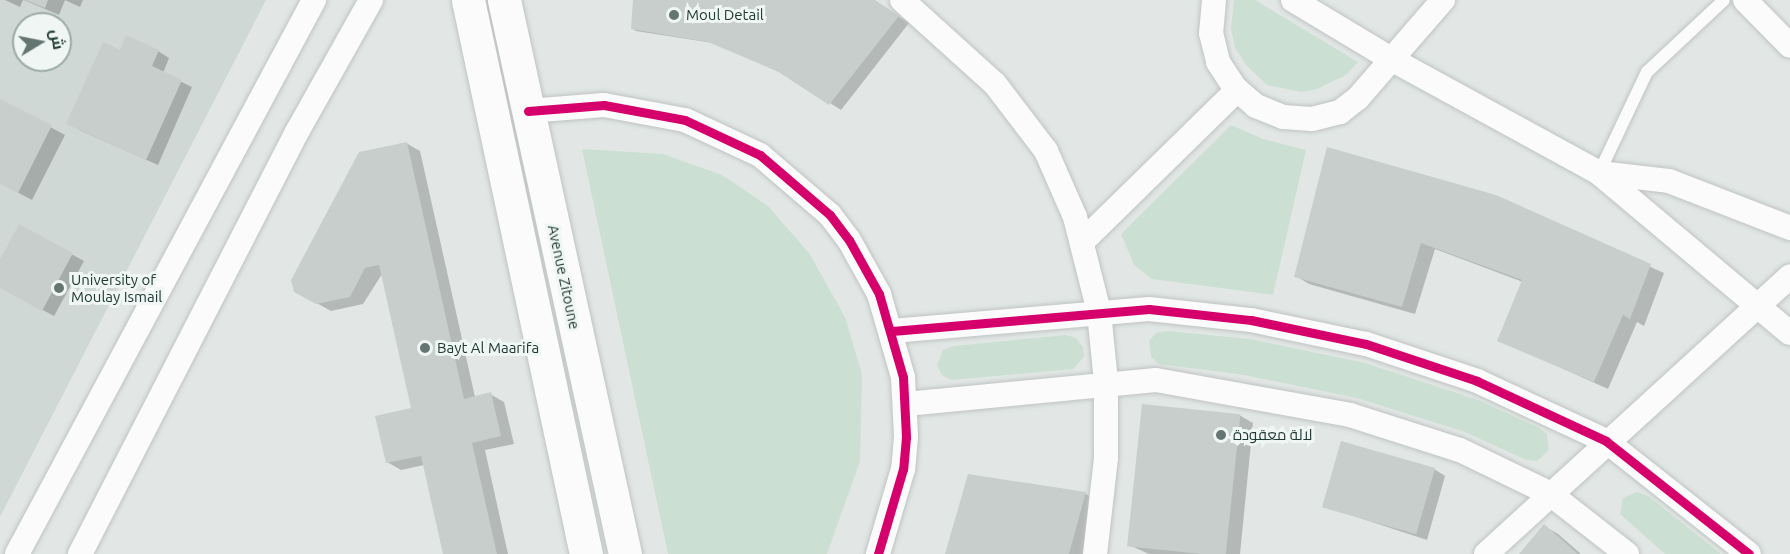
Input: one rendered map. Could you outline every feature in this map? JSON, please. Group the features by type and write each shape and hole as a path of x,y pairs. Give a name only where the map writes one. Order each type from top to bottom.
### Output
{"main road":[{"path":"468,0 586,554"},
{"name":"Avenue Zitoune","path":"504,0 625,554"}],"street":[{"path":"17,554 314,0"},
{"path":"80,554 297,132 371,0"},
{"path":"902,0 970,59 1024,121 1060,179 1082,242 1099,312 1106,382 1106,447 1095,554"},
{"path":"1214,0 1211,33 1218,62 1237,90 1256,106 1283,117 1312,119 1340,112 1443,0"},
{"path":"1293,0 1391,59 1599,173 1790,333"},
{"path":"1745,0 1790,46"},
{"path":"1082,242 1237,90"},
{"path":"528,111 604,105 645,110 704,127 760,155 808,193 849,240 879,294 892,332 906,404 903,469 878,554"},
{"path":"1599,173 1669,181 1790,228"},
{"path":"1486,554 1549,493 1790,276"},
{"path":"892,332 1149,309 1251,320 1365,344 1477,381 1606,441 1749,554"},
{"path":"906,404 1106,382 1156,380 1350,415 1460,450 1549,493 1627,554"}],"lane":[{"path":"1599,173 1647,72 1724,0"}],"shaded area":[{"name":"University of Moulay Ismail","path":"0,0 266,0 0,517"}],"green space":[{"path":"1234,0 1255,0 1358,62 1346,75 1317,89 1301,92 1267,85 1246,65 1235,48 1231,28"},
{"path":"1231,125 1263,139 1306,150 1273,295 1152,279 1134,265 1121,234"},
{"path":"582,149 663,154 722,175 768,206 809,253 845,317 862,374 860,461 827,554 668,554"},
{"path":"1167,331 1250,339 1365,363 1478,400 1539,428 1547,434 1549,450 1537,461 1526,460 1465,432 1357,398 1244,375 1159,364 1151,357 1149,341 1156,333"},
{"path":"1066,335 1076,338 1083,347 1084,357 1073,369 951,380 942,375 937,365 943,350 953,346"},
{"path":"1637,492 1648,496 1721,554 1665,554 1620,514 1623,498"}],"building":[{"path":"25,0 48,0 45,8"},
{"path":"633,0 875,0 899,16 829,105 777,71 708,42 631,29"},
{"path":"126,35 159,50 152,66 182,80 146,160 66,124 103,42 120,50"},
{"path":"0,99 52,125 18,193 0,184"},
{"name":"Bayt Al Maarifa","path":"407,142 464,399 491,392 501,436 472,443 497,554 443,554 421,456 386,463 375,416 411,408 379,265 365,268 350,297 316,304 294,292 291,280 359,152"},
{"path":"1327,147 1496,195 1651,264 1630,319 1623,315 1594,382 1497,341 1522,280 1421,243 1402,307 1294,277"},
{"path":"19,224 73,253 42,311 0,288 0,259"},
{"path":"1142,404 1240,414 1226,554 1201,554 1127,546"},
{"path":"1341,441 1435,468 1416,534 1322,507"},
{"path":"968,474 1086,492 1069,554 945,554"},
{"path":"1544,524 1578,554 1519,554"}],"cycle path":[{"path":"528,111 604,105 685,120 760,155 830,215 849,240 879,294 903,377 906,437 903,469 878,554"},
{"path":"892,331 1149,309 1251,320 1366,344 1477,381 1606,441 1749,554"}],"place":[{"name":"Moul Detail","path":"674,15"},
{"name":"University of Moulay Ismail","path":"59,288"},
{"name":"Bayt Al Maarifa","path":"425,348"},
{"name":"لالة معقودة","path":"1221,435"}]}
